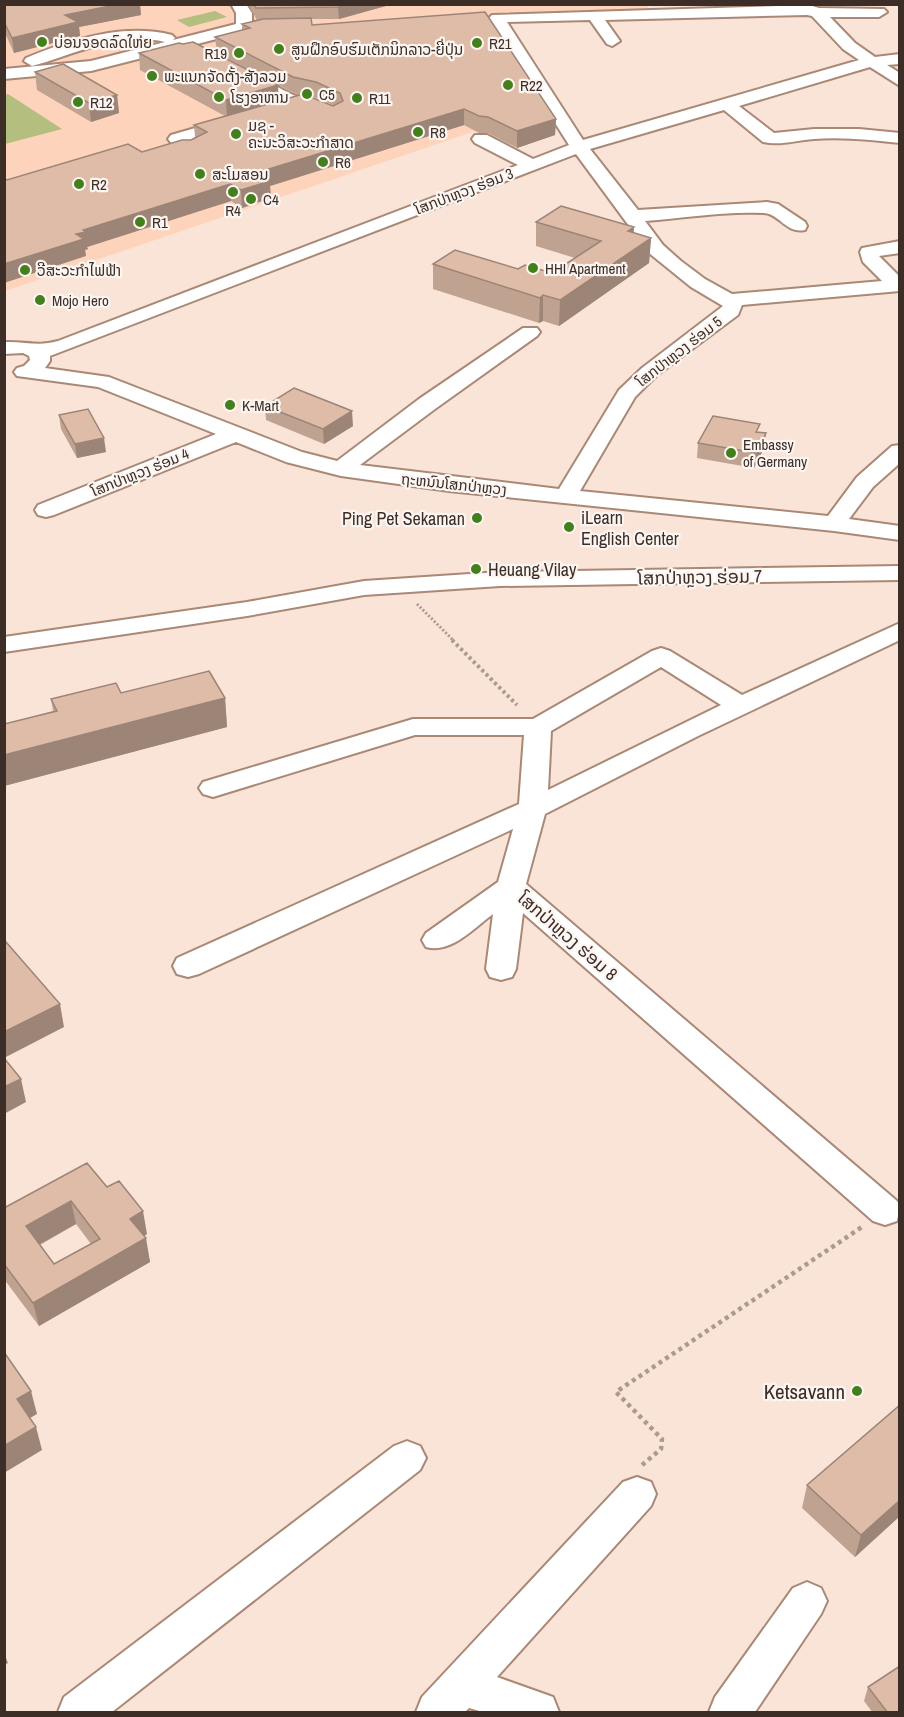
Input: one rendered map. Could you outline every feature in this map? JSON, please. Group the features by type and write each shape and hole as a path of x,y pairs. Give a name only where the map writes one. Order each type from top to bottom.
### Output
{"street":[{"path":"238,4 244,13 244,27"},
{"path":"493,14 535,4"},
{"path":"493,14 595,16 662,10 879,12"},
{"path":"817,13 849,46 900,81"},
{"name":"ໂສກປ່າຫຼວງ ຮ່ອມ 5","path":"493,14 579,147 656,249 674,266 698,283 729,300 733,306 731,310 649,372 626,394 566,496"},
{"path":"595,16 612,41"},
{"path":"9,71 59,70 91,66 244,27 290,26"},
{"path":"9,71 47,55 120,36 151,34 179,43 199,53"},
{"name":"ໂສກປ່າຫຼວງ ຮ່ອມ 3","path":"40,355 579,147 871,62 900,59"},
{"path":"228,68 302,103 310,104 334,115"},
{"path":"270,112 302,103"},
{"path":"725,103 769,138 780,139 814,134 859,134 900,138"},
{"path":"186,150 177,139 248,118"},
{"path":"481,139 532,165"},
{"path":"633,216 767,207 798,226"},
{"path":"898,285 870,258 869,252 900,247"},
{"path":"729,300 898,285"},
{"path":"341,469 427,404 530,332"},
{"path":"9,345 33,350 102,381"},
{"path":"14,373 37,365 40,355"},
{"name":"ຖະຫນົນໂສກປ່າຫຼວງ","path":"14,373 102,381 294,457 341,469 900,533"},
{"name":"ໂສກປ່າຫຼວງ ຮ່ອມ 4","path":"46,510 235,434"},
{"path":"834,524 865,482 900,451"},
{"path":"865,482 900,475"},
{"name":"ໂສກປ່າຫຼວງ ຮ່ອມ 7","path":"4,645 248,609 364,588 500,579 900,573"},
{"path":"188,966 533,808 900,630"},
{"path":"213,788 413,728 538,727 661,657 741,706"},
{"name":"ໂສກປ່າຫຼວງ ຮ່ອມ 8","path":"538,727 533,808 511,887 885,1211"},
{"path":"437,940 511,887"},
{"path":"501,969 511,887"},
{"path":"79,1713 407,1458"},
{"path":"450,1699 637,1494"},
{"path":"730,1713 807,1601"},
{"path":"450,1699 538,1713"}],"path":[{"path":"411,598 538,727"},
{"path":"637,1494 628,1477 662,1449 662,1439 616,1392 885,1211"}],"shaded area":[{"name":"ມຊ - ຄະນະວິສະວະກຳສາດ","path":"4,5 648,5 648,14 489,16 535,103 549,106 5,291"}],"green space":[{"path":"215,11 227,17 189,27 177,20"},
{"path":"8,94 62,129 5,144 5,95"}],"building":[{"path":"4,4 120,4 65,15 78,22 12,38 4,22"},
{"path":"254,4 348,4 338,7 256,8"},
{"path":"485,12 556,119 517,131 488,117 479,116 464,109 256,173 270,181 241,190 230,184 83,230 85,232 76,234 84,239 4,264 4,178 7,180 128,144 142,152 182,140 191,140 207,132 194,125 303,94 333,106 343,101 340,93 316,82 293,77 215,37 250,28 242,24 263,19 311,18 312,25"},
{"path":"193,42 278,85 226,100 139,53 179,43"},
{"path":"63,64 117,95 89,103 35,72"},
{"path":"561,206 634,227 628,231 651,238 560,300 543,295 540,298 433,264 455,250 518,269 525,265 552,273 601,241 536,222"},
{"path":"294,388 352,411 323,429 265,406"},
{"path":"88,409 104,438 75,444 59,415"},
{"path":"713,416 760,424 756,432 766,433 756,453 698,443"},
{"path":"209,671 225,698 4,755 4,724 57,711 51,699 116,683 121,693"},
{"path":"6,942 60,1004 4,1032 4,943"},
{"path":"4,1058 21,1079 4,1087"},
{"path":"87,1163 107,1187 119,1181 143,1211 130,1219 146,1238 33,1303 4,1264 4,1208","holes":["71,1201 100,1239 54,1264 26,1226"]},
{"path":"4,1352 31,1391 17,1399 36,1427 4,1446"},
{"path":"900,1405 900,1500 861,1535 807,1485"},
{"path":"900,1666 900,1713 888,1713 868,1687"}],"place":[{"name":"ບ່ອນຈອດລົດໃຫ່ຍ","path":"42,42"},
{"name":"R21","path":"477,43"},
{"name":"ສູນຝຶກອົບຮົມເຕັກນິກລາວ-ຍີ່ປຸ່ນ","path":"279,49"},
{"name":"R19","path":"239,53"},
{"name":"ພະແນກຈັດຕັ້ງ-ສັງລວມ","path":"152,76"},
{"name":"R22","path":"508,85"},
{"name":"C5","path":"307,94"},
{"name":"ໂຮງອາຫານ","path":"219,97"},
{"name":"R11","path":"357,98"},
{"name":"R12","path":"78,102"},
{"name":"R8","path":"418,132"},
{"name":"ມຊ - ຄະນະວິສະວະກຳສາດ","path":"236,134"},
{"name":"R6","path":"323,162"},
{"name":"ສະໂມສອນ","path":"200,174"},
{"name":"R2","path":"79,184"},
{"name":"R4","path":"233,192"},
{"name":"C4","path":"251,199"},
{"name":"R1","path":"140,222"},
{"name":"HHI Apartment","path":"533,268"},
{"name":"ວີສະວະກຳໄຟຟ້າ","path":"25,270"},
{"name":"Mojo Hero","path":"40,300"},
{"name":"K-Mart","path":"230,405"},
{"name":"Embassy of Germany","path":"731,453"},
{"name":"Ping Pet Sekaman","path":"477,518"},
{"name":"iLearn English Center","path":"569,527"},
{"name":"Heuang Vilay","path":"476,569"},
{"name":"Ketsavann","path":"857,1391"}]}
